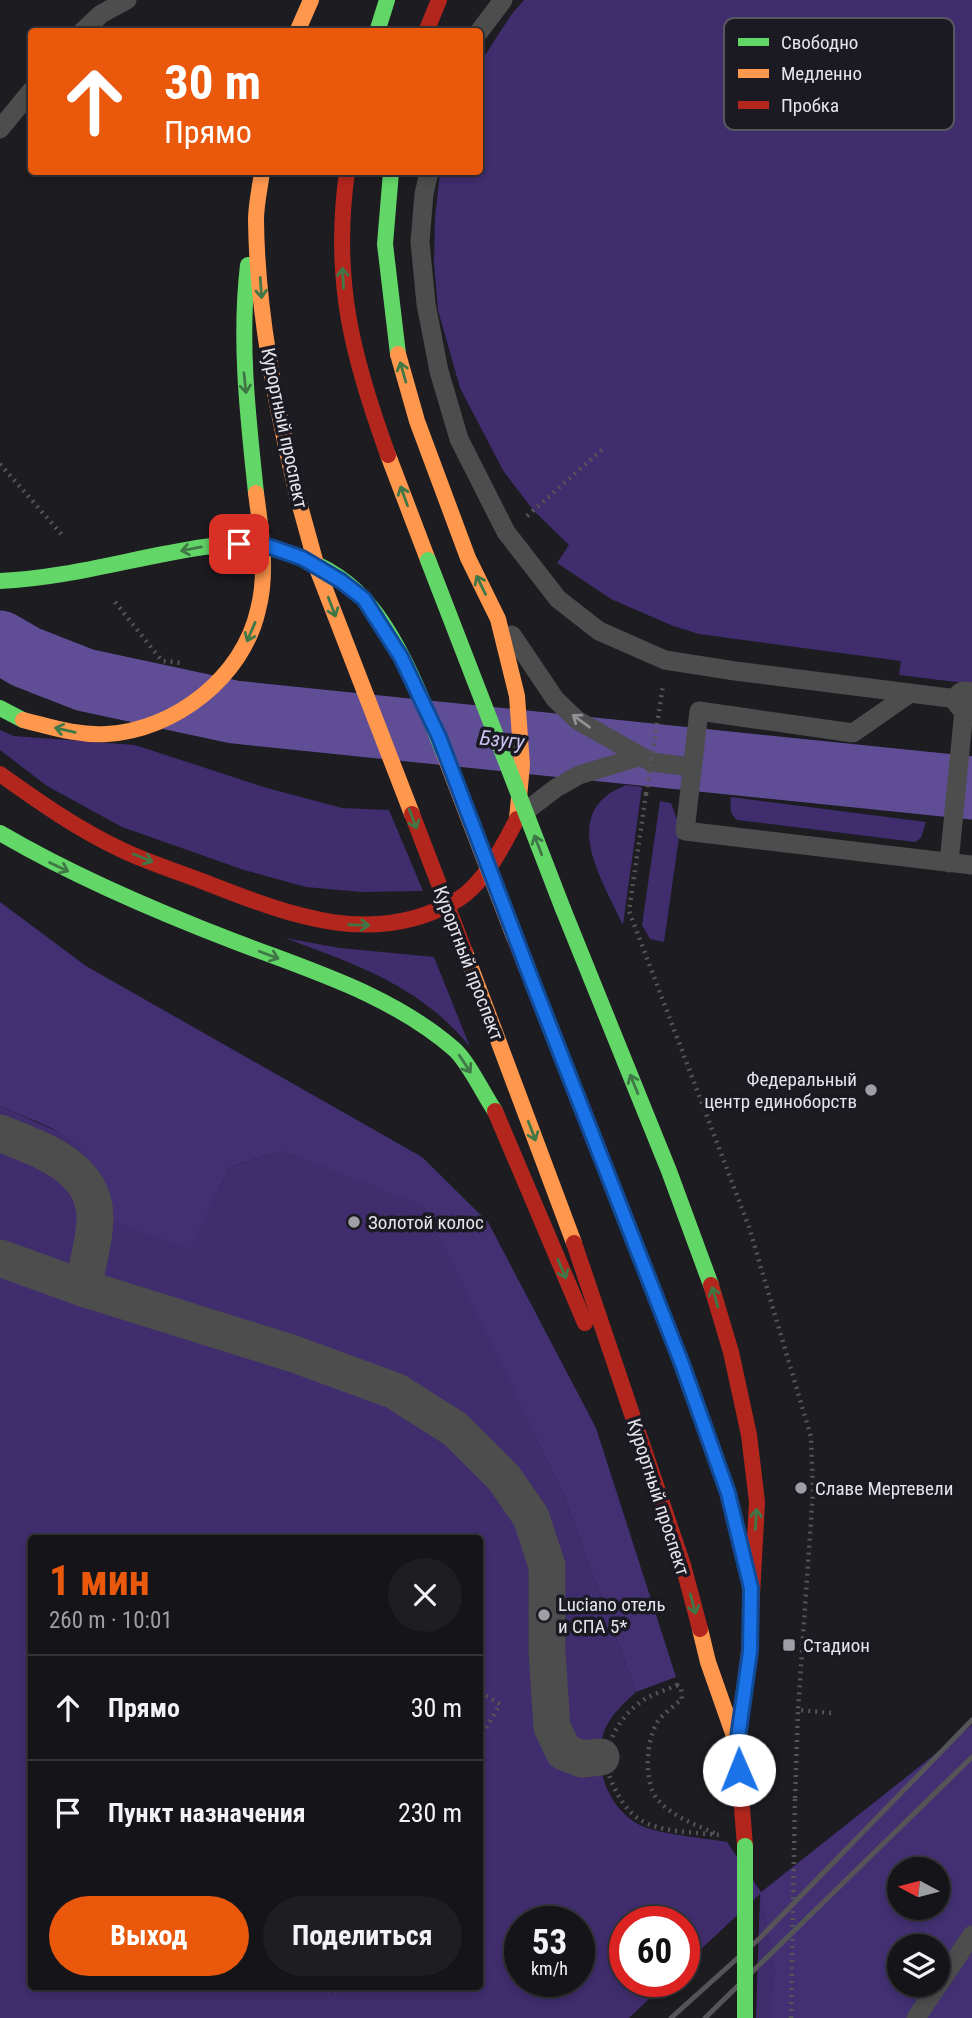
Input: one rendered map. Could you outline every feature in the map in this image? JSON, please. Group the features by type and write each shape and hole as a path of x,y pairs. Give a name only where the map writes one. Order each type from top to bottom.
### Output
{"main road":[{"path":"300,28 311,0"},
{"path":"378,28 387,0"},
{"path":"428,28 439,0"},
{"name":"Курортный проспект","path":"262,175 256,218 264,327 281,428 318,571 575,1245 682,1565 709,1662 737,1745"},
{"name":"Курортный проспект","path":"347,175 343,225 344,297 356,356 382,437 428,560 709,1277 749,1435 757,1502 750,1651 737,1745 745,1846 745,2018"},
{"path":"0,774 52,811 122,850 257,903 299,917 340,924 377,925 411,920 459,899 483,876 499,853 517,818 522,765 517,696 498,619 463,545 417,421 395,345 384,244 391,175"},
{"path":"0,708 23,720 81,734 114,733 142,728 197,699 223,678 246,643 255,624 261,594 262,536 242,359 245,288 256,218"},
{"path":"0,581 58,577 199,547 265,545 302,558 341,581 364,599 401,657 439,737 514,937 682,1364 728,1493 751,1588"},
{"path":"0,833 49,862 189,924 378,996 457,1051 497,1115 657,1493"}],"street":[{"path":"0,1133 55,1155 76,1173 91,1195 95,1217 83,1288"},
{"path":"0,1258 83,1288 294,1353 395,1391 455,1429 504,1478 531,1517 547,1566 547,1652 552,1727 564,1752 582,1759 601,1757"}],"lane":[{"path":"86,28 101,14 127,0"},
{"path":"482,28 503,0"},
{"path":"0,129 28,95"},
{"path":"428,175 420,242 426,303 439,371 459,439 506,533 558,599 576,614 599,631 664,660 969,701 961,744 949,863"},
{"path":"498,619 518,641 555,699 577,720 645,759 692,767"},
{"path":"909,694 853,733 699,711 685,831 972,865"},
{"path":"517,818 556,788 579,775 645,759"},
{"path":"916,2018 972,1935"}],"path":[{"path":"506,533 605,447"},
{"path":"0,464 67,541"},
{"path":"110,595 162,661 188,664"},
{"path":"663,686 645,759 646,794 629,911 749,1227 811,1437 813,1491 798,1710 791,2018"},
{"path":"677,1685 681,1688 682,1699 659,1720 652,1734 649,1759 650,1781 656,1798 677,1816 719,1835 669,1829 639,1819 624,1805 610,1778 608,1746 612,1734 642,1700 677,1685"},
{"path":"483,1694 500,1704 483,1734"},
{"path":"798,1710 831,1713"}],"shaded area":[{"path":"524,0 972,0 972,684 899,675 901,661 699,634 673,626 611,599 557,563 569,545 534,511 504,472 460,388 438,310 434,263 440,175 483,175 483,58"},
{"path":"0,730 14,736 135,745 267,788 342,808 389,810 423,891 361,892 306,887 244,870 122,827 47,786 0,750"},
{"path":"626,785 642,787 623,925 597,868 589,829 593,812 605,797"},
{"path":"731,797 926,822 921,838 915,842 737,820 731,810"},
{"path":"660,801 671,803 681,823 664,942 650,939 642,925"},
{"path":"0,902 86,966 422,1157 488,1222 596,1428 676,1677 636,1692 562,1491 425,1207 281,1151 230,1167 190,1249 101,1217 92,1169 84,1154 60,1133 0,1106"},
{"path":"285,938 340,948 434,957 470,1047 430,1008 385,979 337,957"},
{"name":"Luciano отель и СПА 5*","path":"0,1106 70,1137 90,1160 98,1186 190,1248 230,1167 281,1151 426,1207 562,1491 636,1692 619,1709 605,1729 600,1756 605,1785 620,1809 630,1819 659,1831 727,1842 761,1892 972,1725 972,2018 756,2018 760,1894 700,1950 700,1906 609,1906 609,1997 651,1997 629,2018 0,2018"},
{"path":"972,1725 972,2018 771,2018 775,1971 761,1893"}],"waterway":[{"name":"Бзугу","path":"0,642 26,657 85,680 234,712 972,788"}],"railway":[{"path":"671,2018 760,1938 972,1720"},
{"path":"705,2018 972,1757"}],"traffic: fast":[{"path":"378,28 387,0"},
{"path":"391,175 385,244 398,354"},
{"path":"248,265 244,351 256,493"},
{"path":"0,581 77,572 204,547 250,546 295,555 337,576 371,607 403,658 444,754"},
{"path":"428,560 563,909"},
{"path":"0,708 23,720"},
{"path":"0,833 116,892 378,999 430,1030 454,1049 495,1111"},
{"path":"563,909 669,1171 711,1285"},
{"path":"676,1349 728,1493 749,1579"},
{"path":"745,1846 745,2018"}],"traffic: slow":[{"path":"299,28 311,0"},
{"path":"262,175 256,220 260,290 275,393 297,495"},
{"path":"398,354 417,421 468,558 498,619 517,696 522,765 517,819"},
{"path":"388,455 428,560"},
{"path":"23,720 86,734 132,730 181,711 222,678 238,657 250,634 261,596 263,552 256,493"},
{"path":"297,495 318,571 412,814"},
{"path":"444,754 514,937"},
{"path":"465,952 574,1243"},
{"path":"700,1629 708,1662 734,1736"}],"traffic: jam":[{"path":"428,28 439,0"},
{"path":"347,175 342,247 348,316 364,384 388,455"},
{"path":"0,774 75,825 132,855 269,906 332,922 363,925 394,923 426,915 457,900 484,874 517,819"},
{"path":"412,814 465,952"},
{"path":"514,937 676,1349"},
{"path":"495,1111 585,1323"},
{"path":"574,1243 683,1565 700,1629"},
{"path":"711,1285 731,1352 749,1435 757,1502 749,1651 737,1745 745,1846"}],"place":[{"name":"Федеральный центр единоборств","path":"871,1090"},
{"name":"Золотой колос","path":"354,1222"},
{"name":"Славе Мертевели","path":"801,1488"},
{"name":"Luciano отель и СПА 5*","path":"544,1615"},
{"name":"Стадион","path":"789,1645"}],"route":[{"path":"239,544 265,545 302,558 341,581 364,599 401,657 439,737 682,1364 728,1493 751,1588 750,1651 737,1745 739,1770"}]}
